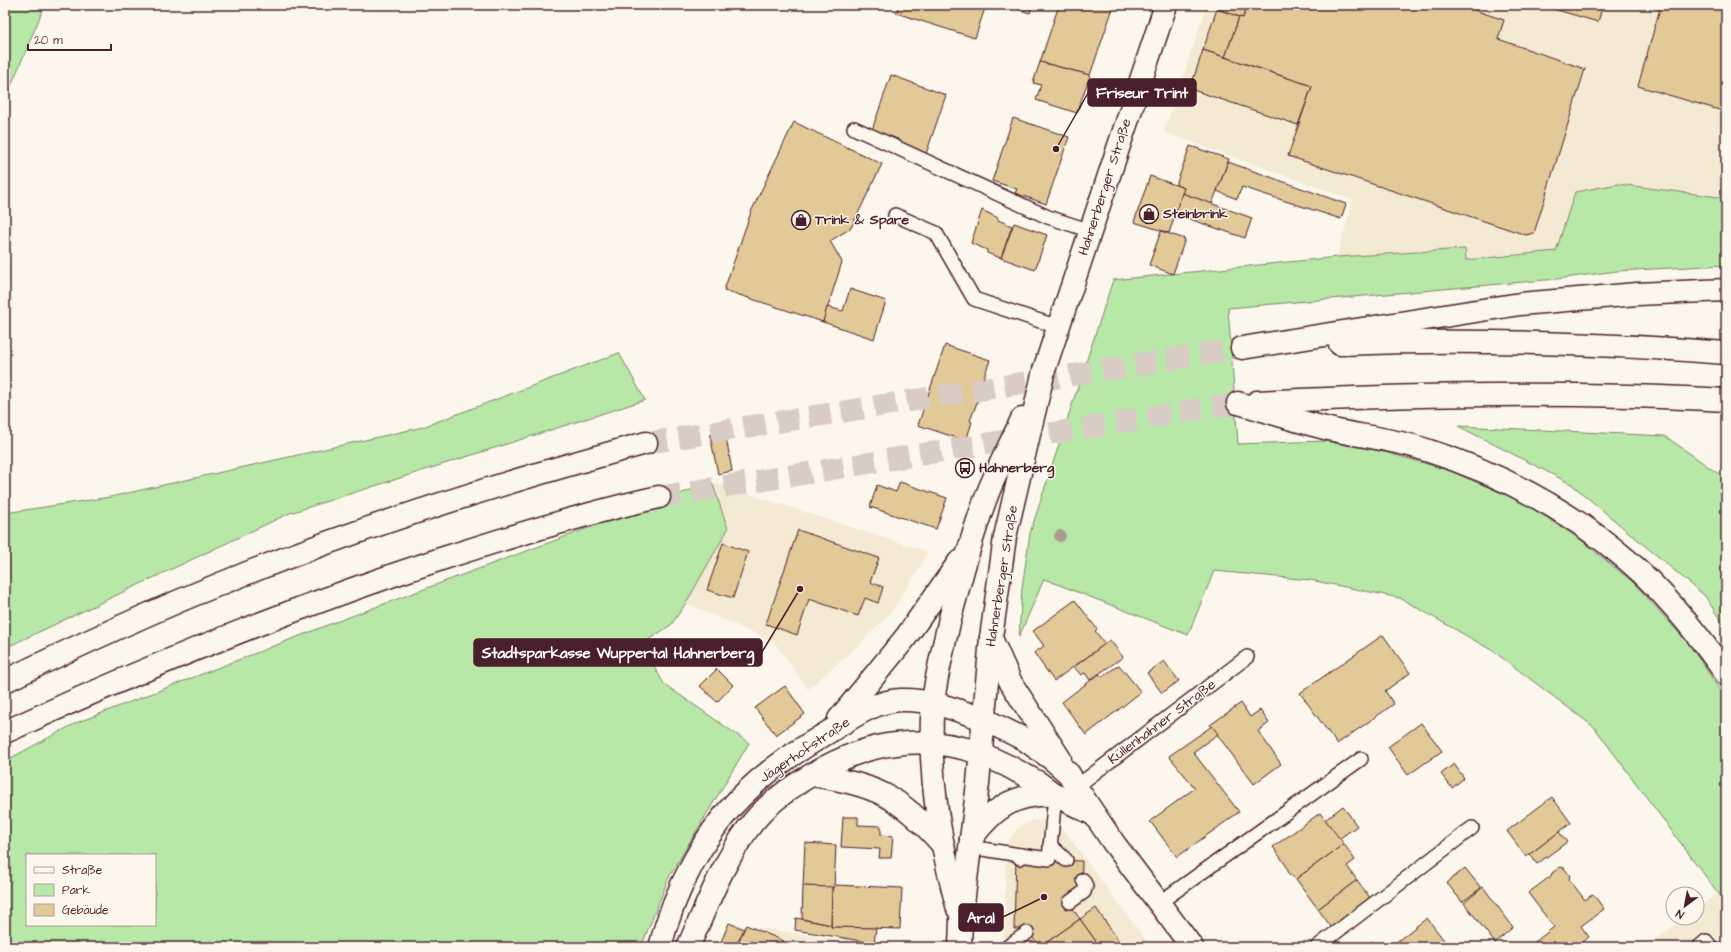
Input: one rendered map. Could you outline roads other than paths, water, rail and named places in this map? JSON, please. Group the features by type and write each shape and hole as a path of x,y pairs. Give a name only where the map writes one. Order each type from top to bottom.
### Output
{"main road":[{"name":"Hahnerberger Straße","path":"961,920 978,784 991,638 1005,537 1044,370 1166,5"},
{"path":"1726,290 1638,294 1520,304 1242,348 1449,342 1668,348 1726,353"},
{"name":"Hahnerberger Straße","path":"961,920 942,844 934,779 932,742 933,703 941,655 972,543 989,491 1044,370"},
{"path":"1726,400 1655,396 1454,394 1349,397 1238,403 1337,430 1426,449 1469,465 1516,486 1580,524 1628,560 1654,585 1680,614 1726,674"},
{"path":"5,681 77,647 224,582 309,549 392,520 548,470 646,443"},
{"path":"5,732 91,693 245,629 328,598 490,543 610,508 659,496"},
{"path":"826,734 856,700 906,637 951,575 972,543"},
{"path":"991,638 1011,683 1072,781 1094,814 1192,947"},
{"name":"Jägerhofstraße","path":"660,947 665,927 679,890 699,852 723,818 747,791 772,769 861,712 882,704 900,700 933,703 983,719 1013,733 1038,748 1072,781"},
{"name":"Jägerhofstraße","path":"688,947 730,855 747,829 769,804 812,775 844,759 882,746 932,742 958,746 980,753 1014,769 1039,783 1055,795 1094,814"},
{"path":"812,775 844,780 890,796 919,819 942,844"},
{"path":"971,843 982,824 995,811 1010,802 1032,796 1055,795"},
{"path":"960,947 961,920"}],"lane":[{"path":"854,128 1048,217 1091,231"},
{"path":"895,215 936,233 974,299 1058,327"},
{"name":"Küllenhahner Straße","path":"1072,781 1247,657"},
{"path":"1159,903 1361,759"},
{"path":"971,843 1020,856 1049,859 1055,795"},
{"path":"1317,947 1472,828"},
{"path":"1050,845 1066,860"},
{"path":"1070,902 1084,892 1086,886 1083,880"},
{"path":"1699,947 1706,941 1711,947"}],"tunnel":[{"path":"646,443 1242,348"},
{"path":"659,497 1238,403"}],"place":[{"name":"Friseur Trint","path":"1056,149"},
{"name":"Steinbrink","path":"1149,214"},
{"name":"Trink & Spare","path":"801,220"},
{"name":"Hahnerberg","path":"965,468"},
{"name":"Stadtsparkasse Wuppertal Hahnerberg","path":"800,589"},
{"name":"Aral","path":"1044,897"}]}
